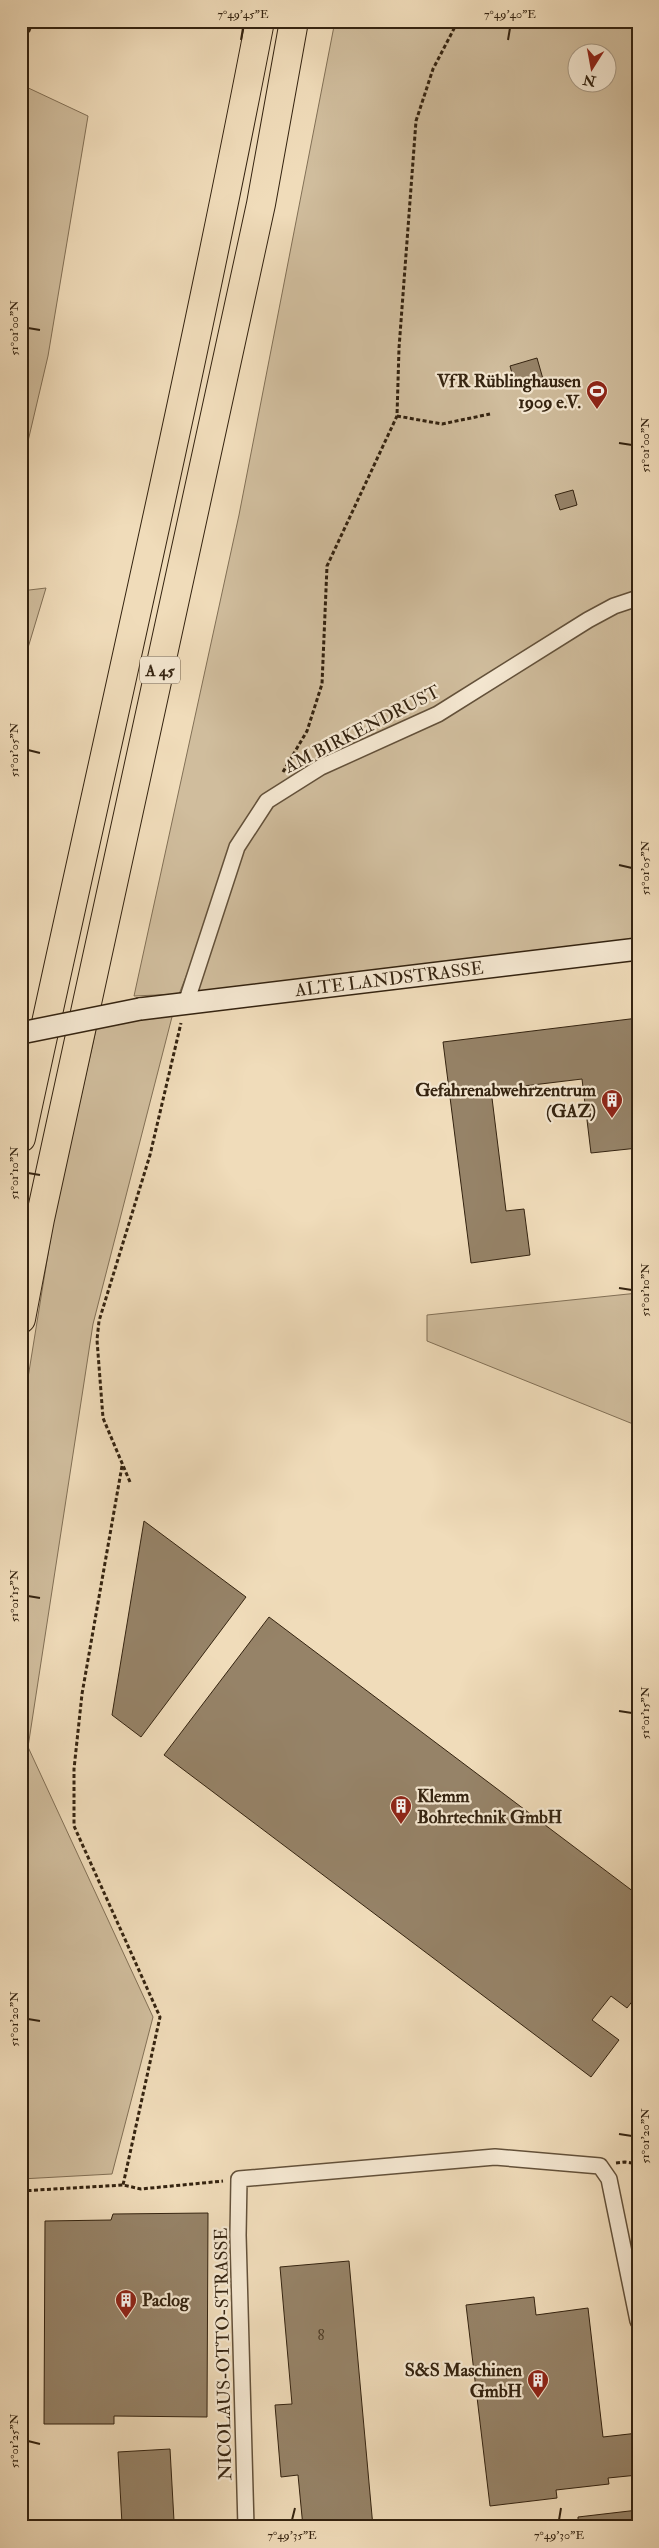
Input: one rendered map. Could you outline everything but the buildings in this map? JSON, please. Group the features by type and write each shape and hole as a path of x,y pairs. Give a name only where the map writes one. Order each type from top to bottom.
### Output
{"highway":[{"name":"A 45","path":"21,1138 160,506 227,190 260,21"},
{"name":"A 45","path":"21,1319 40,1219 259,214 294,21"}],"street":[{"name":"AM BIRKENDRUST","path":"186,1003 237,847 267,801 322,767 438,714 588,620 614,606 638,598"},
{"name":"ALTE LANDSTRASSE","path":"21,1033 140,1008 638,949"},
{"path":"239,2179 495,2157 600,2166 609,2179 638,2321"},
{"name":"NICOLAUS-OTTO-STRASSE","path":"239,2179 238,2235 246,2527"}],"path":[{"path":"21,50 33,21"},
{"path":"267,801 292,753 307,731 322,684 327,566 397,416 416,121 433,69 458,21"},
{"path":"397,416 442,424 490,414"},
{"path":"130,1482 103,1418 97,1340 99,1321 150,1155 186,1003"},
{"path":"122,1466 82,1694 74,1779 74,1826 160,2017 123,2186"},
{"path":"21,2190 123,2186 141,2189 239,2179"}],"shaded area":[{"path":"335,21 638,21 638,941 494,956 194,994 241,848 271,804 368,743 364,738 311,762 266,798 233,845 213,909 179,994 134,996 239,515"},
{"path":"22,85 88,116 48,356 21,471"},
{"path":"46,588 21,671 21,591"},
{"path":"173,1013 93,1324 28,1747 153,2017 112,2174 21,2179 21,1421 54,1217 97,1025"},
{"path":"638,1293 638,1426 427,1341 427,1315"}],"place":[{"name":"VfR Rüblinghausen 1909 e.V.","path":"597,410"},
{"name":"Gefahrenabwehrzentrum (GAZ)","path":"612,1119"},
{"name":"Klemm Bohrtechnik GmbH","path":"401,1825"},
{"name":"Paclog","path":"126,2319"},
{"name":"S&S Maschinen GmbH","path":"538,2399"}]}
